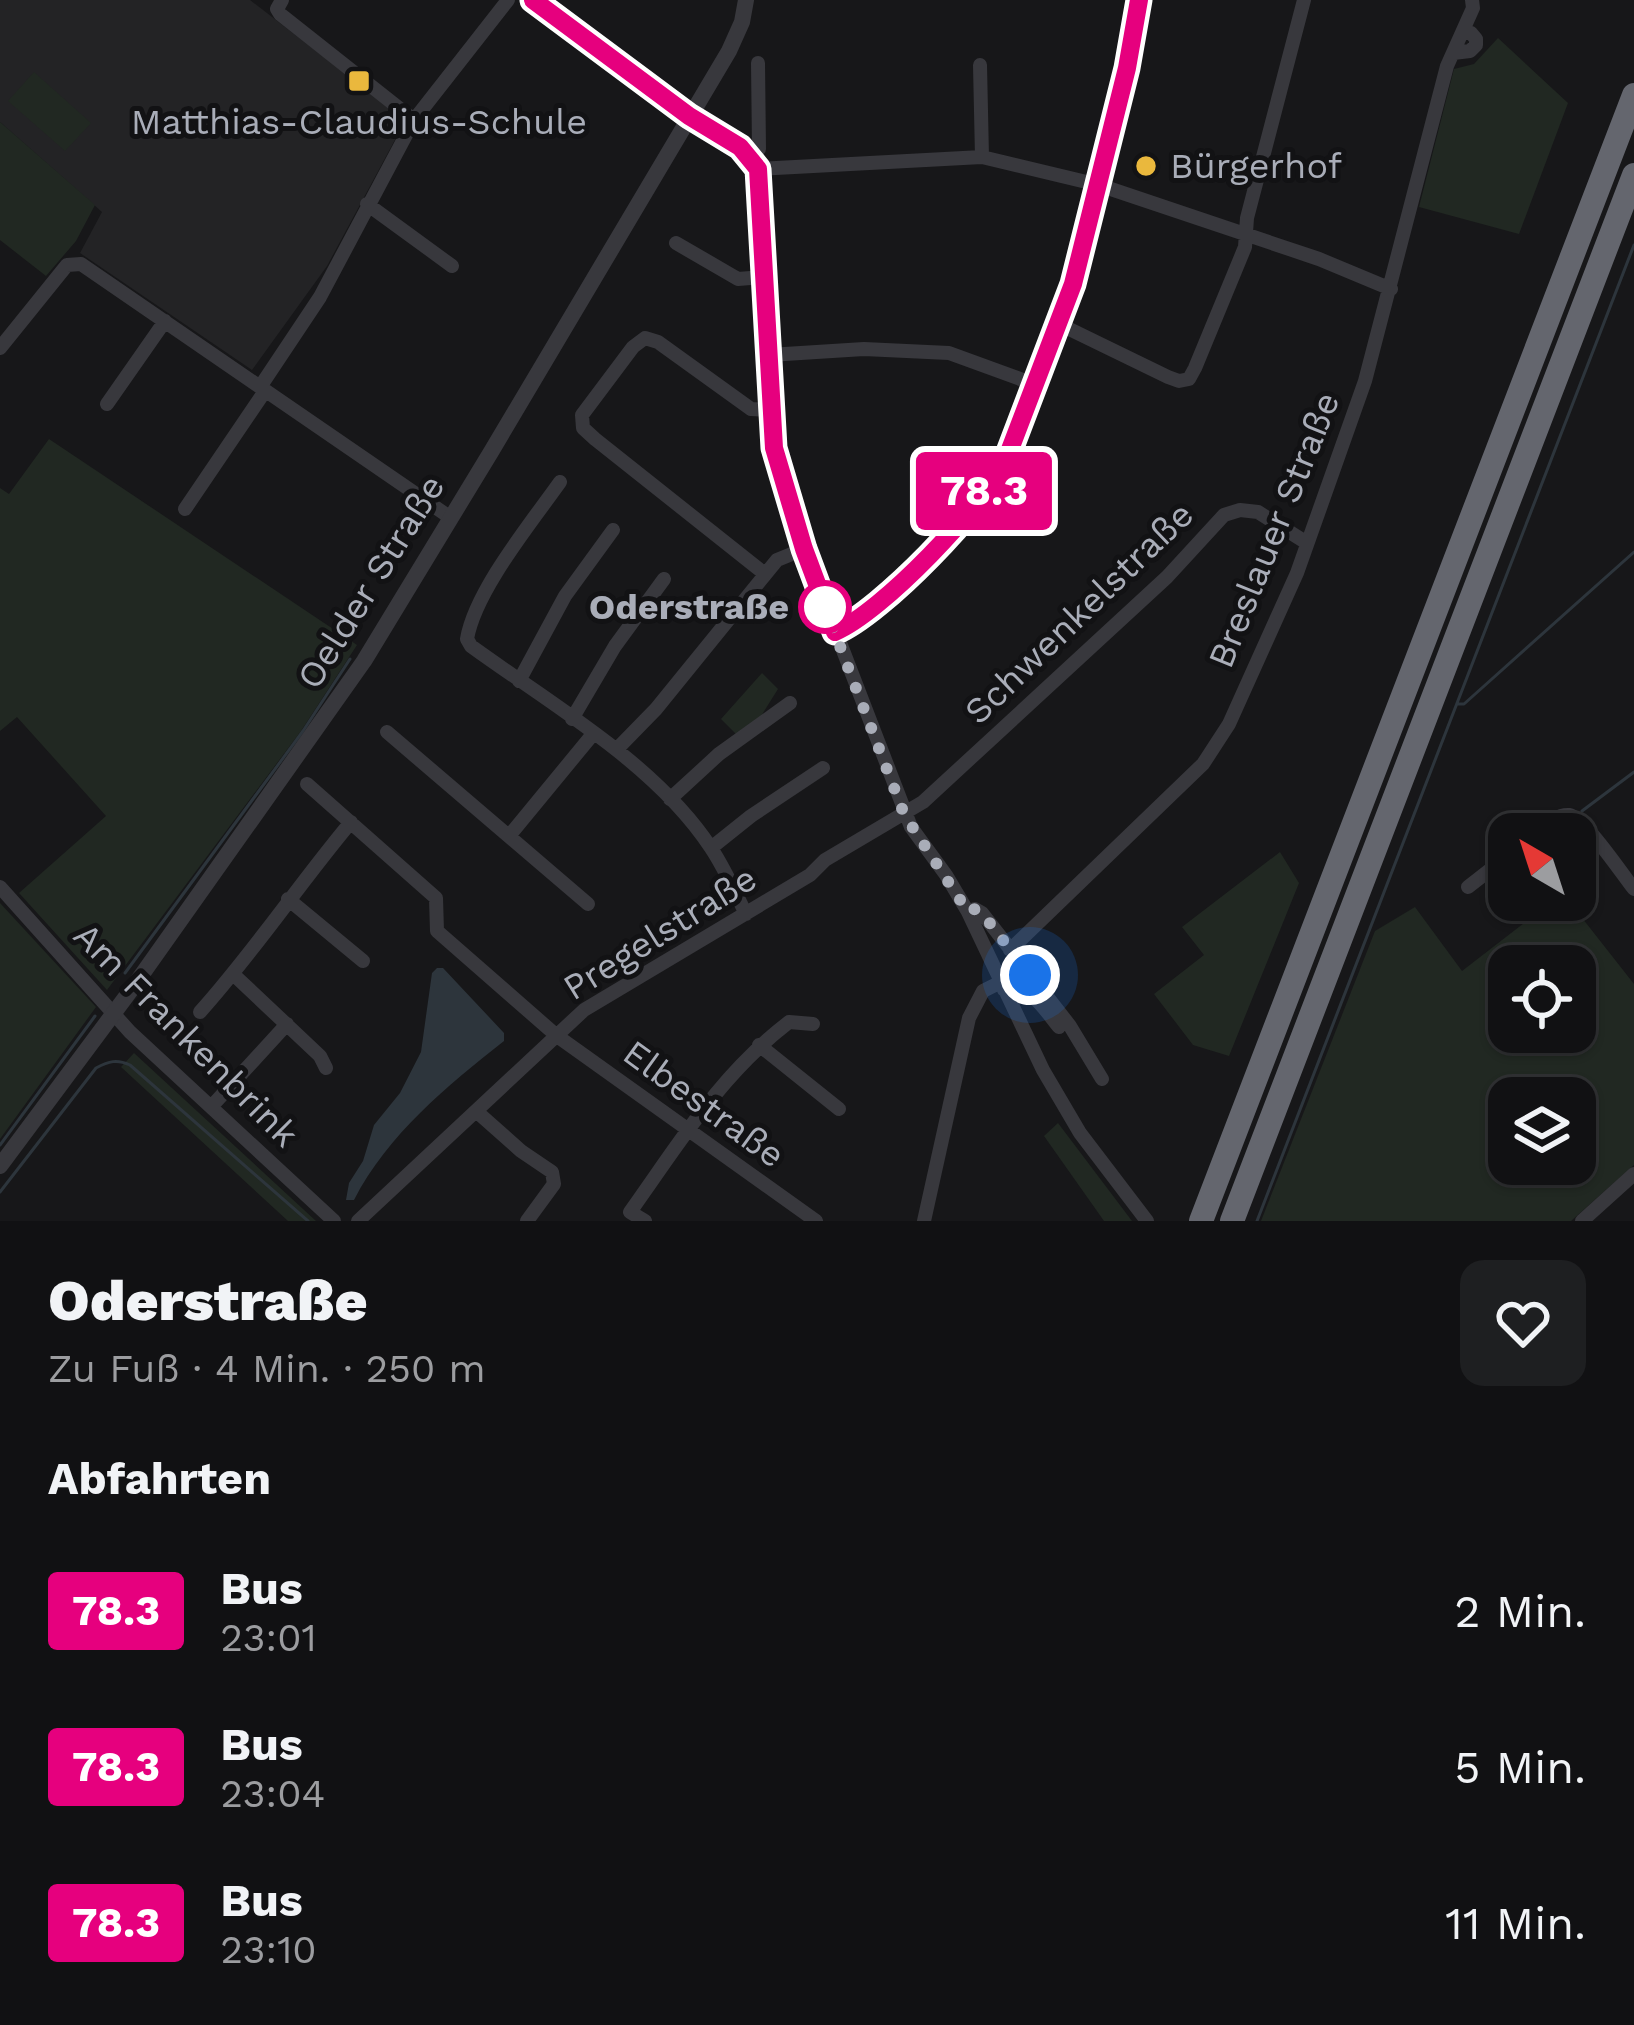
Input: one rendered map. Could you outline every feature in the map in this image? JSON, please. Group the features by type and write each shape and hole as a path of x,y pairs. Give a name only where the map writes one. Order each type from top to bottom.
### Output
{"highway":[{"path":"1202,1221 1634,95"},
{"path":"1232,1221 1634,176"}],"street":[{"path":"282,0 277,9 280,14 414,120"},
{"path":"185,509 320,297 414,120 508,0"},
{"name":"Oelder Straße","path":"0,1166 364,661 729,51 746,0"},
{"path":"835,632 890,592 966,515 1000,472 1073,284 1127,68 1139,0"},
{"path":"1059,324 1168,377 1189,379 1245,247 1246,218 1304,0"},
{"name":"Breslauer Straße","path":"1010,950 1203,764 1217,745 1297,573 1365,381 1447,66 1473,8 1472,0"},
{"path":"538,1 689,116 740,147 754,163"},
{"path":"758,63 759,149 754,163 774,448 804,549 904,814 968,912 1043,1070 1080,1133 1147,1221"},
{"path":"980,65 982,157"},
{"path":"754,163 982,157 1099,185 1246,233 1391,289"},
{"path":"367,204 452,266"},
{"path":"676,243 738,279 763,277"},
{"path":"0,348 67,265 88,268 451,518"},
{"path":"107,404 165,321"},
{"path":"765,574 583,428 582,415 645,338 658,342 751,410 771,410"},
{"path":"769,355 864,349 949,353 1034,384"},
{"path":"560,482 479,604 467,639 617,749 670,799 711,848 746,914"},
{"name":"Schwenkelstraße","path":"904,814 923,802 1167,577 1224,515 1258,512 1307,542"},
{"path":"519,681 565,596 613,530"},
{"path":"617,749 656,709 778,560 804,549"},
{"path":"572,719 615,646 664,578"},
{"path":"670,799 719,754 790,703"},
{"path":"387,732 588,904"},
{"path":"509,836 593,734"},
{"path":"711,848 823,768"},
{"name":"Elbestraße","path":"307,784 436,898 437,931 557,1036 816,1221"},
{"name":"Pregelstraße","path":"358,1221 584,1010 904,814"},
{"path":"200,1012 351,822"},
{"path":"1596,840 1634,889"},
{"path":"1468,887 1488,871"},
{"name":"Am Frankenbrink","path":"0,887 130,1032 334,1221"},
{"path":"288,899 363,961"},
{"path":"968,912 982,913 1070,1026 1102,1079"},
{"path":"233,975 320,1056 326,1068"},
{"path":"924,1221 969,1018 983,991 1003,986 1024,989 1083,1051"},
{"path":"645,1221 630,1212 728,1076 789,1022 813,1024"},
{"path":"212,1107 287,1024"},
{"path":"759,1046 839,1109"},
{"path":"476,1111 551,1172 554,1184 526,1221"},
{"path":"1582,1221 1634,1174"}],"shaded area":[{"path":"0,0 250,0 399,115 397,136 327,266 252,370 80,253 102,212 0,122"},
{"path":"1498,38 1568,103 1519,234 1419,207 1454,69 1474,64"},
{"path":"34,72 91,123 65,151 8,101"},
{"path":"0,122 95,205 76,241 46,276 0,240"},
{"path":"49,439 357,645 301,731 107,990 19,893 106,816 17,717 0,731 0,488 9,494"},
{"path":"762,673 778,689 758,721 738,736 721,719"},
{"path":"1280,852 1299,883 1229,1056 1193,1045 1154,994 1204,955 1182,927"},
{"path":"0,903 96,1007 0,1139"},
{"path":"1415,907 1462,971 1488,951 1488,1053 1596,1053 1596,945 1496,945 1527,921 1584,921 1634,984 1634,1165 1571,1221 1261,1221 1375,931"},
{"path":"443,968 504,1033 504,1041 420,1113 384,1154 354,1200 346,1200 374,1125 400,1093 421,1052 432,973"},
{"path":"134,1053 316,1221 288,1221 121,1067"},
{"path":"1058,1123 1132,1221 1104,1221 1044,1136"}],"waterway":[{"path":"1257,1221 1634,245"},
{"path":"1458,704 1464,704 1634,552"},
{"path":"125,973 303,731 350,659"},
{"path":"1582,811 1634,772"},
{"path":"0,1145 95,1016"},
{"path":"0,1192 96,1068 117,1061 130,1065 308,1221"}],"bus line":[{"name":"78.3","path":"533,0 689,116 740,147 758,169 774,448 835,632 890,592 954,529 1006,460 1073,284 1127,68 1139,0"}],"place":[{"name":"Matthias-Claudius-Schule","path":"359,81"},
{"name":"Bürgerhof","path":"1146,166"},
{"name":"Oderstraße","path":"825,607"}],"route":[{"path":"825,607 910,827 968,912 982,913 1030,975"}]}
